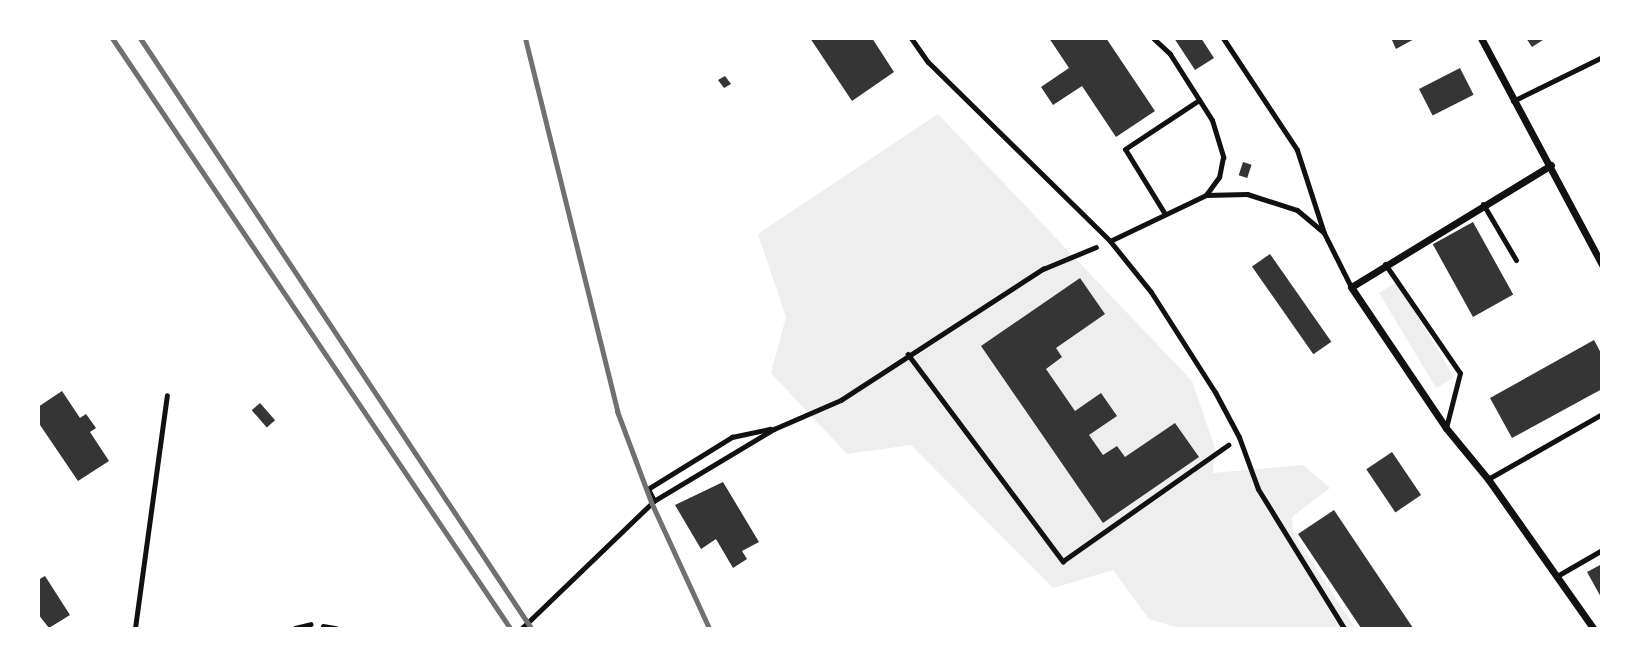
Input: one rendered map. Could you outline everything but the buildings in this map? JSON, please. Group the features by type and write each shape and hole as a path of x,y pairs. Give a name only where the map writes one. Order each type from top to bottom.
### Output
{"street":[{"path":"1481,38 1513,101 1551,165 1601,265"},
{"path":"1551,165 1483,204 1351,287 1446,428 1488,479 1593,628"}],"lane":[{"path":"911,38 928,62 1110,241 1151,292 1240,437 1258,488 1344,628"},
{"path":"1153,38 1170,54 1212,120 1223,157 1219,177 1206,195"},
{"path":"1223,38 1297,150 1324,233 1351,287"},
{"path":"1513,101 1601,57"},
{"path":"1165,214 1125,149 1199,100"},
{"path":"1110,241 1206,195 1247,194 1297,211 1324,233"},
{"path":"1483,204 1516,260"},
{"path":"1385,264 1460,373 1446,428"},
{"path":"135,628 166,394"},
{"path":"1488,479 1601,414"},
{"path":"1557,576 1601,550"},
{"path":"295,628 311,624"}],"path":[{"path":"522,628 654,500 774,429 841,400 908,354 1043,269 1110,241"},
{"path":"908,354 1063,561 1240,437"},
{"path":"654,500 648,489 732,437 774,429"}],"shaded area":[{"path":"938,114 1192,381 1215,448 1213,473 1303,465 1330,488 1292,517 1293,532 1355,628 1180,628 1149,619 1113,570 1053,588 911,445 847,454 771,373 786,317 758,234"},
{"path":"1397,282 1454,377 1436,388 1379,293"}],"railway":[{"path":"112,38 510,628"},
{"path":"140,38 531,628"},
{"path":"525,38 617,411 651,502 709,628"}]}
